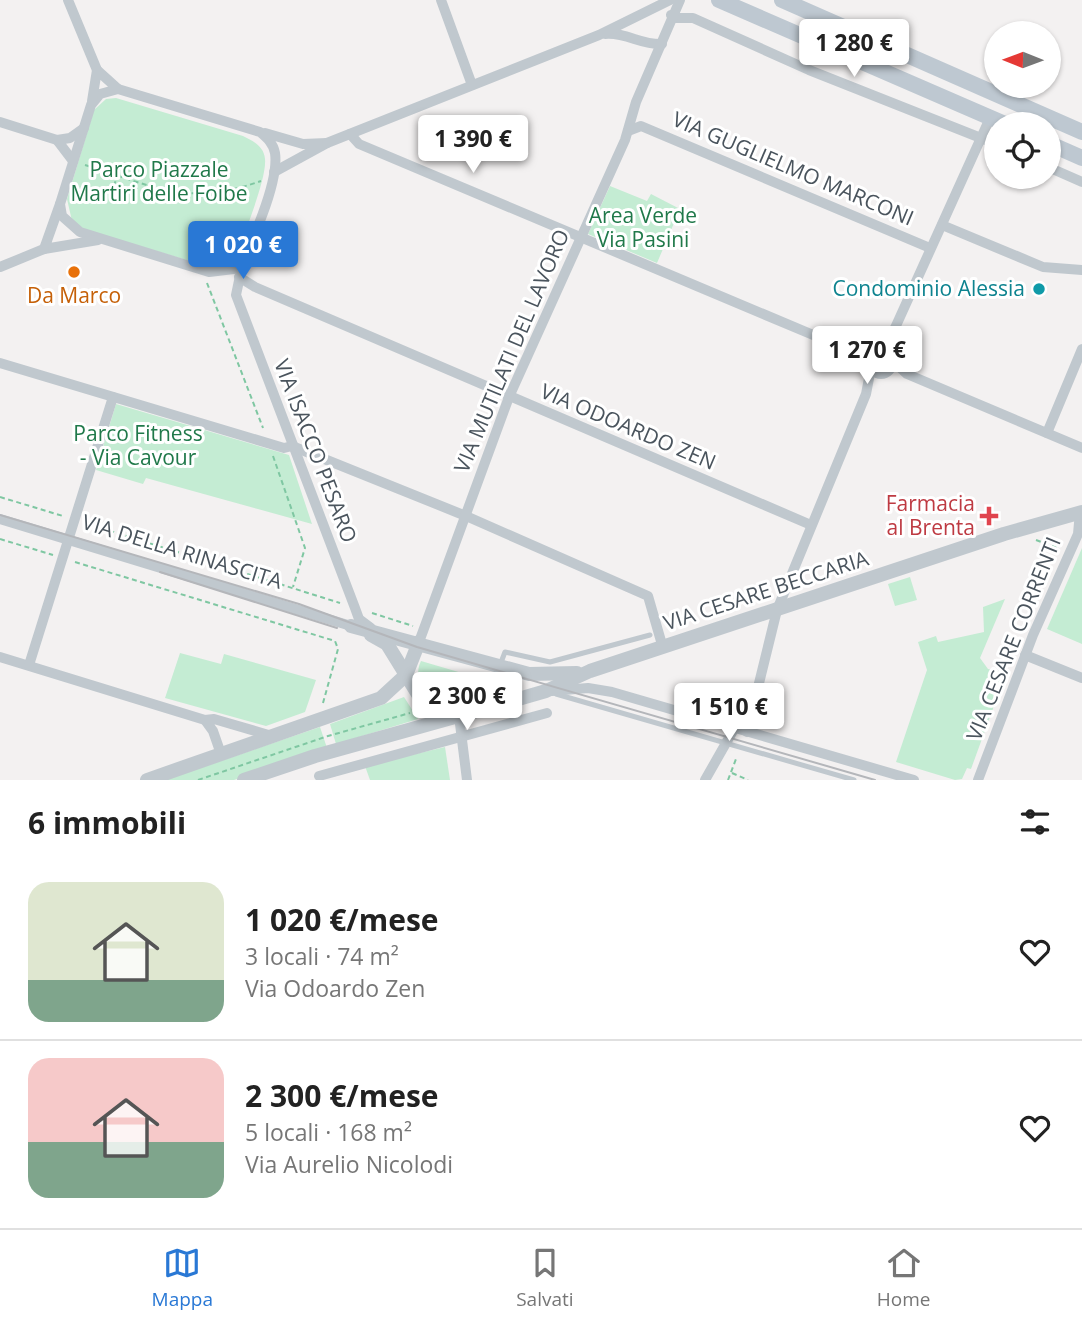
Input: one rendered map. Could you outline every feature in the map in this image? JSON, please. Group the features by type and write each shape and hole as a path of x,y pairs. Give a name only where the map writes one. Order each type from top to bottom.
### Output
{"main road":[{"path":"719,0 984,115"},
{"path":"782,0 1082,132"},
{"path":"1061,149 1082,158"}],"street":[{"path":"68,0 97,70 118,89 303,144 327,143"},
{"path":"440,0 472,85"},
{"name":"VIA MUTILATI DEL LAVORO","path":"419,642 509,397 628,131 634,108 680,0"},
{"path":"273,175 327,143 599,34 667,2 673,18 693,18 809,70 984,139"},
{"path":"624,22 624,34"},
{"path":"599,34 624,34 649,45 662,44"},
{"path":"44,249 91,105 97,70"},
{"path":"91,105 100,94 118,89"},
{"name":"VIA GUGLIELMO MARCONI","path":"634,108 641,126"},
{"path":"0,122 57,140 70,138 83,128"},
{"name":"VIA GUGLIELMO MARCONI","path":"628,131 641,126 930,248"},
{"path":"239,277 273,175 275,153 270,140 260,132"},
{"path":"747,732 777,610 879,359 984,133"},
{"path":"350,134 359,144 837,345 879,359 907,374 1082,448"},
{"path":"57,140 73,161"},
{"path":"1061,173 1082,182"},
{"path":"60,204 62,216 70,225 103,239 209,272 234,269 249,249"},
{"path":"942,225 1043,267 1082,271"},
{"path":"0,267 44,249 103,239"},
{"name":"VIA ODOARDO ZEN","path":"239,277 255,287 811,525"},
{"name":"VIA ISACCO PESARO","path":"239,277 236,295 292,446 359,619 376,631"},
{"path":"1047,433 1082,349"},
{"path":"879,359 885,373"},
{"path":"879,359 885,373"},
{"path":"0,363 284,448 292,446 466,516 648,596 663,648"},
{"path":"885,373 907,374"},
{"path":"866,394 885,373"},
{"path":"29,665 66,538 113,397"},
{"name":"VIA CESARE BECCARIA","path":"480,710 546,691 590,671 1004,534 1081,512"},
{"name":"VIA CESARE CORRENTI","path":"978,780 1025,655 1075,541 1081,512"},
{"name":"VIA DELLA RINASCITA","path":"0,519 351,626"},
{"path":"351,626 419,642 529,674 551,669 590,671"},
{"path":"351,626 384,641 421,699 452,718 461,738 467,780"},
{"path":"147,780 381,698 406,675 419,642"},
{"path":"1025,655 1082,678"},
{"path":"0,657 205,720 214,719 272,736"},
{"path":"244,780 315,756 480,710 496,697 502,667"},
{"path":"546,691 604,690 914,780"},
{"path":"315,756 320,778 547,713"},
{"path":"205,720 213,731 220,754"},
{"path":"705,780 734,729"}],"lane":[{"path":"551,669 650,635"},
{"path":"546,691 854,780"}],"path":[{"path":"73,161 183,195 230,192 273,175"},
{"path":"114,186 117,175"},
{"path":"0,497 342,604"},
{"path":"1030,535 1059,549"},
{"path":"0,539 335,641 338,649 320,710 332,751"},
{"path":"361,610 416,627"},
{"path":"728,780 737,759"},
{"path":"731,773 748,780"}],"green space":[{"name":"Parco Piazzale Martiri delle Foibe","path":"116,98 243,136 263,151 265,168 255,204 239,251 234,261 223,269 82,229 72,221 67,199 94,110 106,99"},
{"name":"Area Verde Via Pasini","path":"610,186 647,201 651,194 680,209 657,263 588,234"},
{"name":"Parco Fitness - Via Cavour","path":"116,404 289,455 312,524 146,478 143,484 96,470"},
{"path":"1082,548 1082,644 1047,629"},
{"path":"910,577 917,600 895,606 888,584"},
{"path":"1005,599 980,658 988,669 1006,673 971,769 967,768 962,779 955,780 896,762 927,670 918,642 936,636 938,642 984,632 983,607"},
{"path":"180,653 221,664 224,654 316,680 305,712 266,726 165,698"},
{"path":"421,661 496,683 496,687 482,703 446,708 431,699 421,685 418,669"},
{"path":"404,697 418,719 336,744 330,724"},
{"path":"320,727 327,748 234,780 165,780"},
{"path":"445,747 450,780 370,780 365,766"}],"tram line":[{"path":"0,515 299,604 417,647 875,780"},
{"path":"160,572 337,628"}],"place":[{"name":"Da Marco","path":"74,272"},
{"name":"Condominio Alessia","path":"1039,289"},
{"name":"Farmacia al Brenta","path":"989,516"}]}
